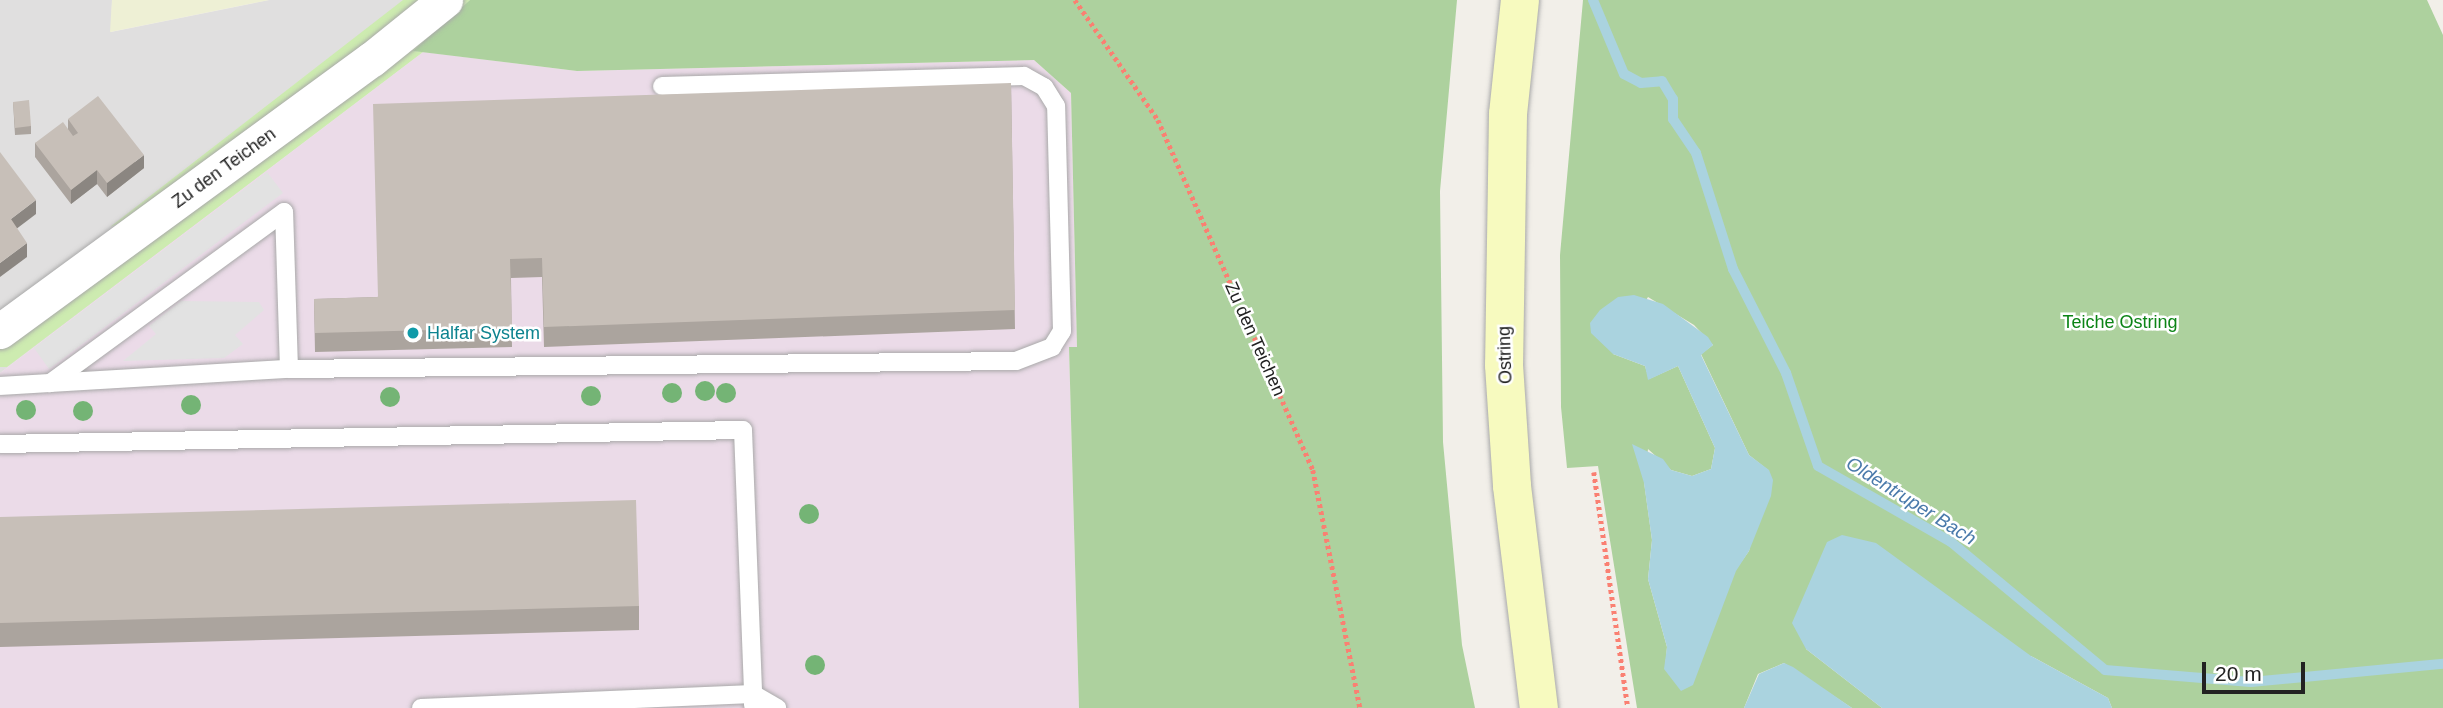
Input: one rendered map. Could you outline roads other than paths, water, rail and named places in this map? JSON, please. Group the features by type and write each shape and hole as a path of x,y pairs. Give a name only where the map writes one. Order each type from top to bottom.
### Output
{"main road":[{"name":"Ostring","path":"1520,0 1508,114 1504,365 1512,486 1539,708"}],"street":[{"name":"Zu den Teichen","path":"0,331 372,59 445,0"}],"lane":[{"path":"0,386 289,369 1016,361 1052,347 1062,331 1056,106 1044,87 1024,76 662,86"},
{"path":"50,383 284,212 289,369"},
{"path":"0,444 743,430 753,701"},
{"path":"421,708 753,701 777,708"}],"water":[{"path":"1634,295 1663,304 1708,337 1713,345 1701,355 1749,455 1769,470 1773,480 1771,496 1749,551 1736,571 1693,685 1681,691 1664,669 1667,647 1648,579 1652,540 1644,483 1632,444 1663,459 1671,470 1692,476 1711,469 1715,448 1678,366 1648,380 1645,366 1613,354 1591,333 1590,323 1600,310 1618,297"},
{"path":"1842,535 1876,543 2031,656 2108,698 2112,708 1882,708 1806,649 1792,623 1827,542"},
{"path":"1784,663 1852,708 1744,708 1759,674"}],"waterway":[{"name":"Oldentruper Bach","path":"1593,0 1624,74 1641,83 1662,81 1673,99 1673,119 1696,153 1733,269 1786,373 1818,466 1951,542 2105,670 2251,682 2443,664"}],"place":[{"name":"Halfar System","path":"413,333"}],"park label":[{"name":"Teiche Ostring","path":"2120,322"}]}
